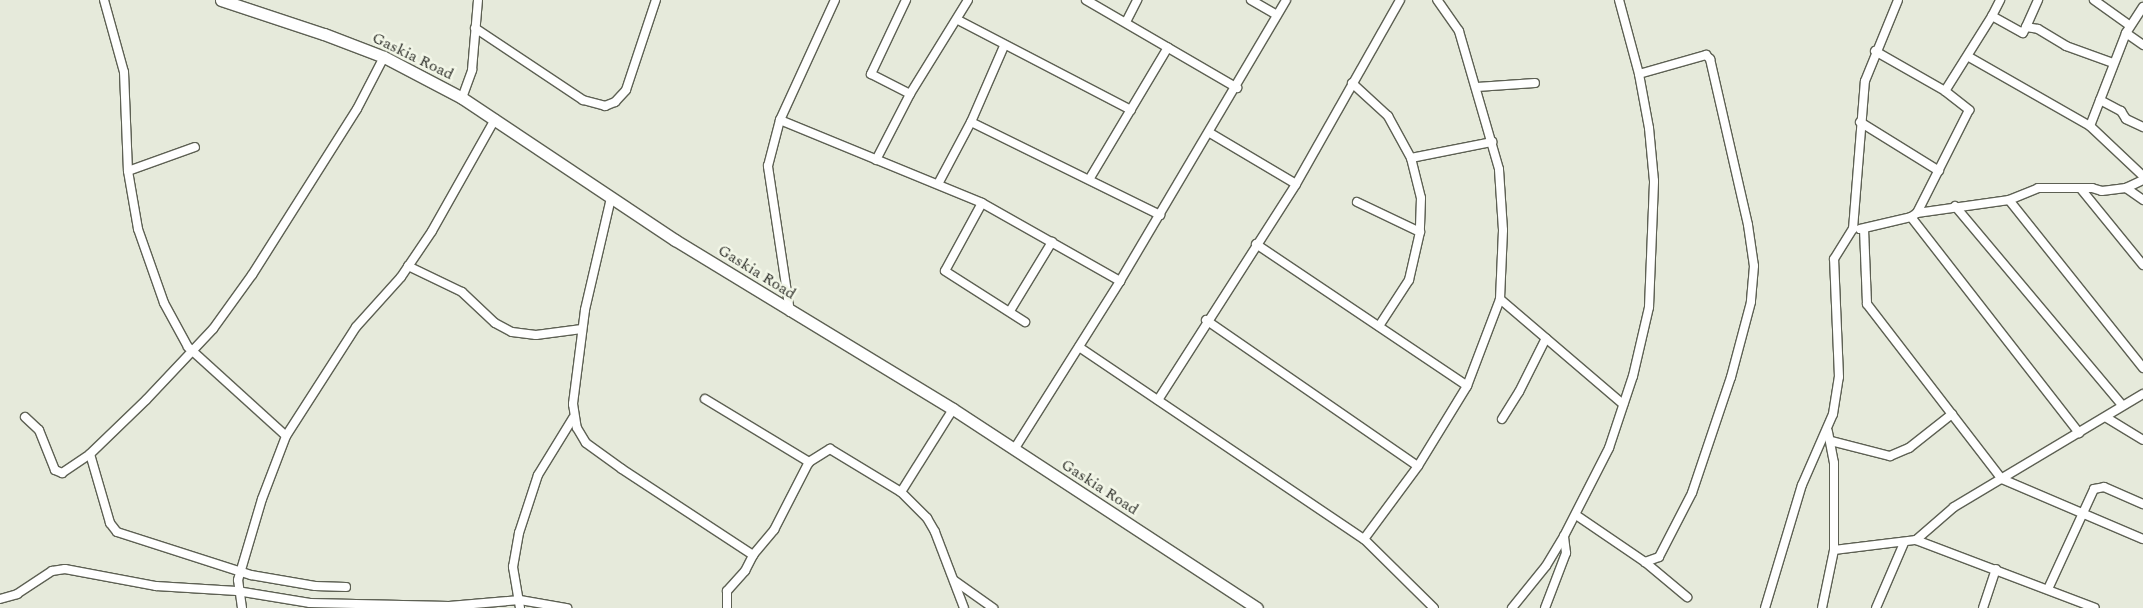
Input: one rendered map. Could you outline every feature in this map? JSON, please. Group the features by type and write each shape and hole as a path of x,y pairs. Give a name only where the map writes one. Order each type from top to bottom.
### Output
{"main road":[{"name":"Gaskia Road","path":"221,0 315,30 384,57 462,98 496,119 611,198 790,312 1015,448 1257,608"}],"street":[{"path":"104,0 124,72 128,171 138,229 150,269 172,321 193,352 286,436"},
{"path":"462,98 472,70 478,0"},
{"path":"475,28 575,95 605,106 616,102 626,90 656,0"},
{"path":"906,0 871,74 910,94"},
{"path":"876,160 910,94 958,20 968,0"},
{"path":"1086,0 1237,88"},
{"path":"1126,22 1137,0"},
{"path":"1251,0 1277,15"},
{"path":"1015,448 1210,133 1286,0"},
{"path":"1158,400 1206,320 1296,184 1400,0"},
{"path":"1364,540 1418,466 1467,386 1500,299 1503,230 1499,169 1477,87 1459,31 1438,0"},
{"path":"1512,608 1546,566 1576,515 1609,448 1649,307 1654,181 1649,128 1639,74 1619,0"},
{"path":"1945,91 1969,57 2000,0"},
{"path":"1992,16 2023,33 2038,0"},
{"path":"2094,0 2128,29 2143,45"},
{"path":"790,312 768,166 780,120 832,1"},
{"path":"1765,608 1802,485 1815,451 1828,432 1839,377 1834,259 1854,229 1860,122 1865,81 1894,2"},
{"path":"2090,126 2113,63 2128,29 2143,7"},
{"path":"958,20 1004,46 1131,110"},
{"path":"2026,28 2038,29 2066,46 2113,63"},
{"path":"938,184 971,122 1004,46"},
{"path":"1090,178 1168,47"},
{"path":"1875,51 1945,91 1969,110 1939,171 1914,215"},
{"path":"1639,74 1706,55 1710,58 1748,225 1754,266 1751,302 1731,377 1692,493 1659,557 1645,562"},
{"path":"25,417 39,430 55,470 68,471 90,454 193,352 252,275 357,109 384,57"},
{"path":"1969,57 2090,126 2143,176"},
{"path":"1352,83 1388,116 1411,158 1422,198 1420,232 1409,280 1379,326"},
{"path":"1477,87 1535,83"},
{"path":"2100,100 2121,110 2126,119 2143,128"},
{"path":"242,608 237,591 241,572 262,499 286,436 356,327 408,266 496,119"},
{"path":"780,120 982,203 1120,281"},
{"path":"971,122 1090,178 1160,215"},
{"path":"1860,122 1939,171"},
{"path":"1210,133 1296,184"},
{"path":"1411,158 1492,142"},
{"path":"128,171 195,147"},
{"path":"1854,229 1864,229 1955,206 2009,200 2038,188 2126,188 2143,180"},
{"path":"2126,188 2143,200"},
{"path":"2082,189 2143,265"},
{"path":"520,604 513,567 519,533 538,475 573,418 582,329 611,198"},
{"path":"2009,200 2143,368"},
{"path":"1357,202 1420,232"},
{"path":"982,203 945,271 1026,322"},
{"path":"1955,206 2122,405"},
{"path":"1914,215 2080,433"},
{"path":"1864,229 1867,304 2002,479 2143,539"},
{"path":"1010,312 1052,242"},
{"path":"1256,244 1467,386"},
{"path":"408,266 462,292 495,323 512,332 536,334 582,329"},
{"path":"1500,299 1623,404"},
{"path":"1206,320 1418,466"},
{"path":"1502,419 1519,392 1546,338"},
{"path":"1079,347 1364,540 1434,608"},
{"path":"1834,550 1904,543 1916,540 1954,507 2107,418 2122,405 2143,394"},
{"path":"705,399 809,462"},
{"path":"901,492 953,409"},
{"path":"1831,441 1890,456 1909,448 1952,414"},
{"path":"573,418 586,442 753,555"},
{"path":"2107,418 2143,440"},
{"path":"1822,608 1834,550 1831,441 1828,432"},
{"path":"727,608 727,590 745,571 753,555 774,530 809,462 824,450 837,451 901,492 935,532 964,608"},
{"path":"90,454 112,529 241,572 315,586 346,587"},
{"path":"2048,589 2094,489 2098,487 2143,504"},
{"path":"1576,515 1645,562 1687,597"},
{"path":"1544,608 1566,553 1564,536"},
{"path":"1916,540 2048,589 2075,604 2095,608"},
{"path":"1876,608 1904,543"},
{"path":"0,599 17,594 52,571 65,569 156,586 237,591 310,603 447,607 520,604 567,608"},
{"path":"1983,608 1996,569"},
{"path":"955,581 993,608"}]}
